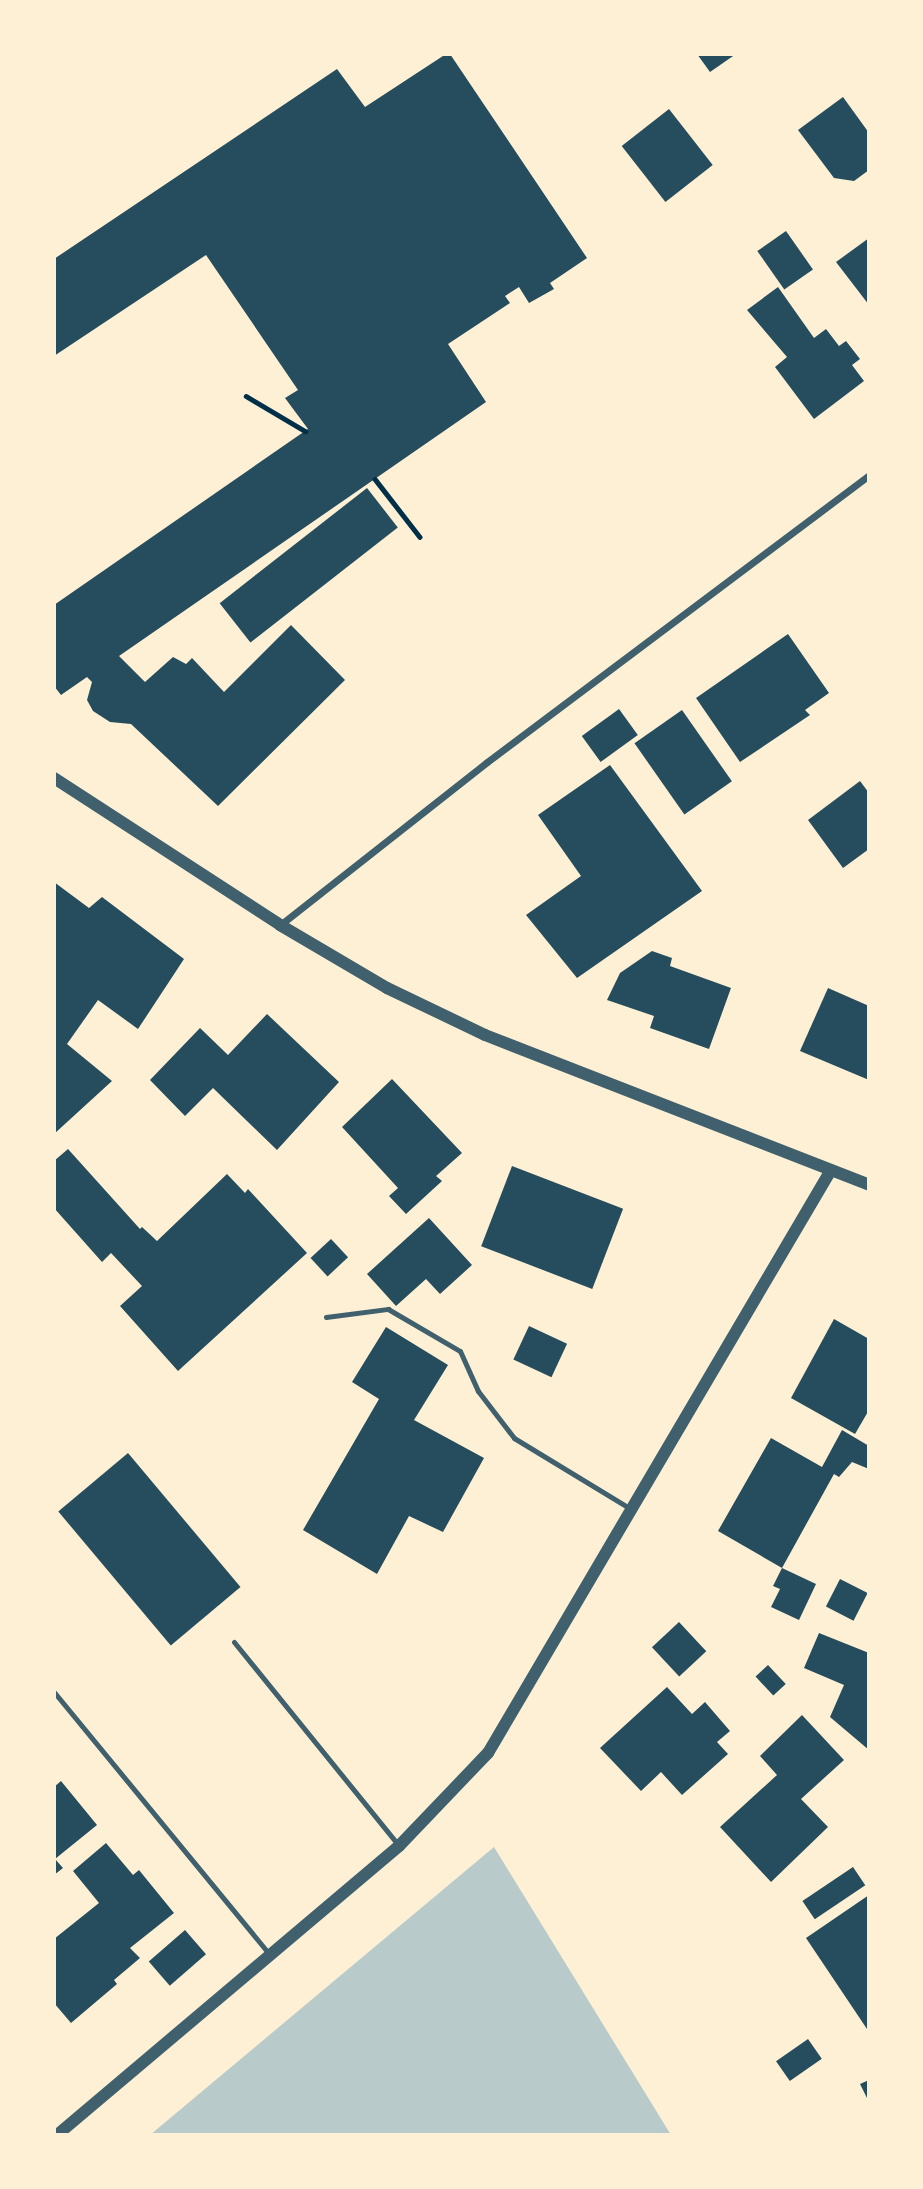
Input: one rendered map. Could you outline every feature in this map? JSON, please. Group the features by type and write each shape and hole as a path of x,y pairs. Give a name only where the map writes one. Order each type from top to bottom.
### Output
{"street":[{"path":"280,925 487,762 869,475"},
{"path":"54,778 134,833 280,925 387,988 485,1035 869,1185"},
{"path":"57,2135 399,1846 488,1754 831,1170"}],"lane":[{"path":"326,1317 388,1309 460,1351 478,1391 514,1437 631,1509"},
{"path":"234,1642 399,1846"},
{"path":"54,1692 271,1955"}],"path":[{"path":"246,396 305,431"},
{"path":"375,479 420,537"}],"shaded area":[{"path":"494,1847 671,2135 150,2135"}],"building":[{"path":"446,54 450,54 587,258 550,283 554,289 529,303 519,287 505,296 510,303 448,344 486,402 119,656 145,682 173,657 186,664 192,658 224,692 291,625 345,680 218,806 131,724 110,722 93,711 87,700 92,682 87,677 61,695 54,686 54,605 308,429 285,398 298,390 206,255 54,356 54,259 337,69 365,107"},
{"path":"697,54 736,54 710,72"},
{"path":"843,97 869,133 869,170 854,181 834,178 798,130"},
{"path":"669,109 713,165 665,202 622,146"},
{"path":"786,231 813,270 784,290 757,251"},
{"path":"869,238 869,305 836,262"},
{"path":"778,287 814,338 826,329 839,346 846,341 860,359 852,365 864,381 814,419 775,367 787,357 747,310"},
{"path":"367,488 398,527 250,643 220,603"},
{"path":"788,634 829,693 805,710 810,715 740,762 696,698"},
{"path":"619,709 638,735 601,762 582,736"},
{"path":"682,710 732,781 684,815 634,743"},
{"path":"610,765 702,891 577,978 526,915 581,876 538,815"},
{"path":"860,781 869,793 869,849 843,868 808,820"},
{"path":"54,882 89,908 102,897 184,959 138,1029 98,1000 67,1044 112,1081 54,1134"},
{"path":"652,951 672,958 670,966 731,988 709,1049 650,1028 654,1016 607,1000 620,973"},
{"path":"828,988 869,1006 869,1080 800,1051"},
{"path":"267,1014 339,1082 277,1150 213,1088 185,1116 150,1080 200,1028 228,1055"},
{"path":"392,1079 462,1153 436,1176 442,1181 406,1214 389,1196 398,1188 342,1127"},
{"path":"68,1149 140,1229 142,1227 157,1241 227,1174 245,1193 248,1189 307,1253 178,1371 120,1306 142,1286 111,1253 102,1262 54,1208 54,1161"},
{"path":"512,1166 623,1209 592,1289 481,1246"},
{"path":"429,1218 472,1265 440,1294 426,1279 396,1306 367,1274"},
{"path":"331,1239 348,1257 328,1276 311,1258"},
{"path":"834,1319 869,1339 869,1410 855,1434 791,1398"},
{"path":"529,1326 567,1344 551,1377 513,1360"},
{"path":"386,1327 448,1365 414,1420 484,1458 443,1532 409,1516 377,1574 303,1530 379,1399 352,1382"},
{"path":"842,1430 869,1446 869,1469 852,1462 839,1477 834,1474 782,1568 718,1531 771,1438 822,1467"},
{"path":"128,1453 240,1587 171,1646 58,1511"},
{"path":"782,1568 816,1584 799,1620 771,1607 780,1589 773,1586"},
{"path":"840,1579 868,1593 854,1621 826,1607"},
{"path":"679,1622 706,1651 679,1676 652,1647"},
{"path":"819,1633 869,1653 869,1750 830,1717 844,1685 804,1668"},
{"path":"768,1665 786,1684 773,1696 756,1677"},
{"path":"667,1687 692,1714 705,1702 730,1731 717,1742 728,1754 682,1795 661,1772 641,1791 600,1748"},
{"path":"802,1715 844,1760 801,1799 828,1827 771,1882 720,1827 777,1775 760,1756"},
{"path":"61,1781 97,1825 55,1859 63,1868 54,1875 54,1787"},
{"path":"106,1843 133,1875 139,1870 174,1913 130,1948 140,1958 114,1980 117,1984 71,2023 54,2003 54,1939 99,1903 73,1871"},
{"path":"853,1867 865,1885 815,1919 802,1901"},
{"path":"869,1895 869,2032 806,1938"},
{"path":"185,1930 206,1954 170,1986 149,1961"},
{"path":"808,2039 822,2059 790,2081 776,2061"},
{"path":"869,2080 869,2102 860,2084"}]}
